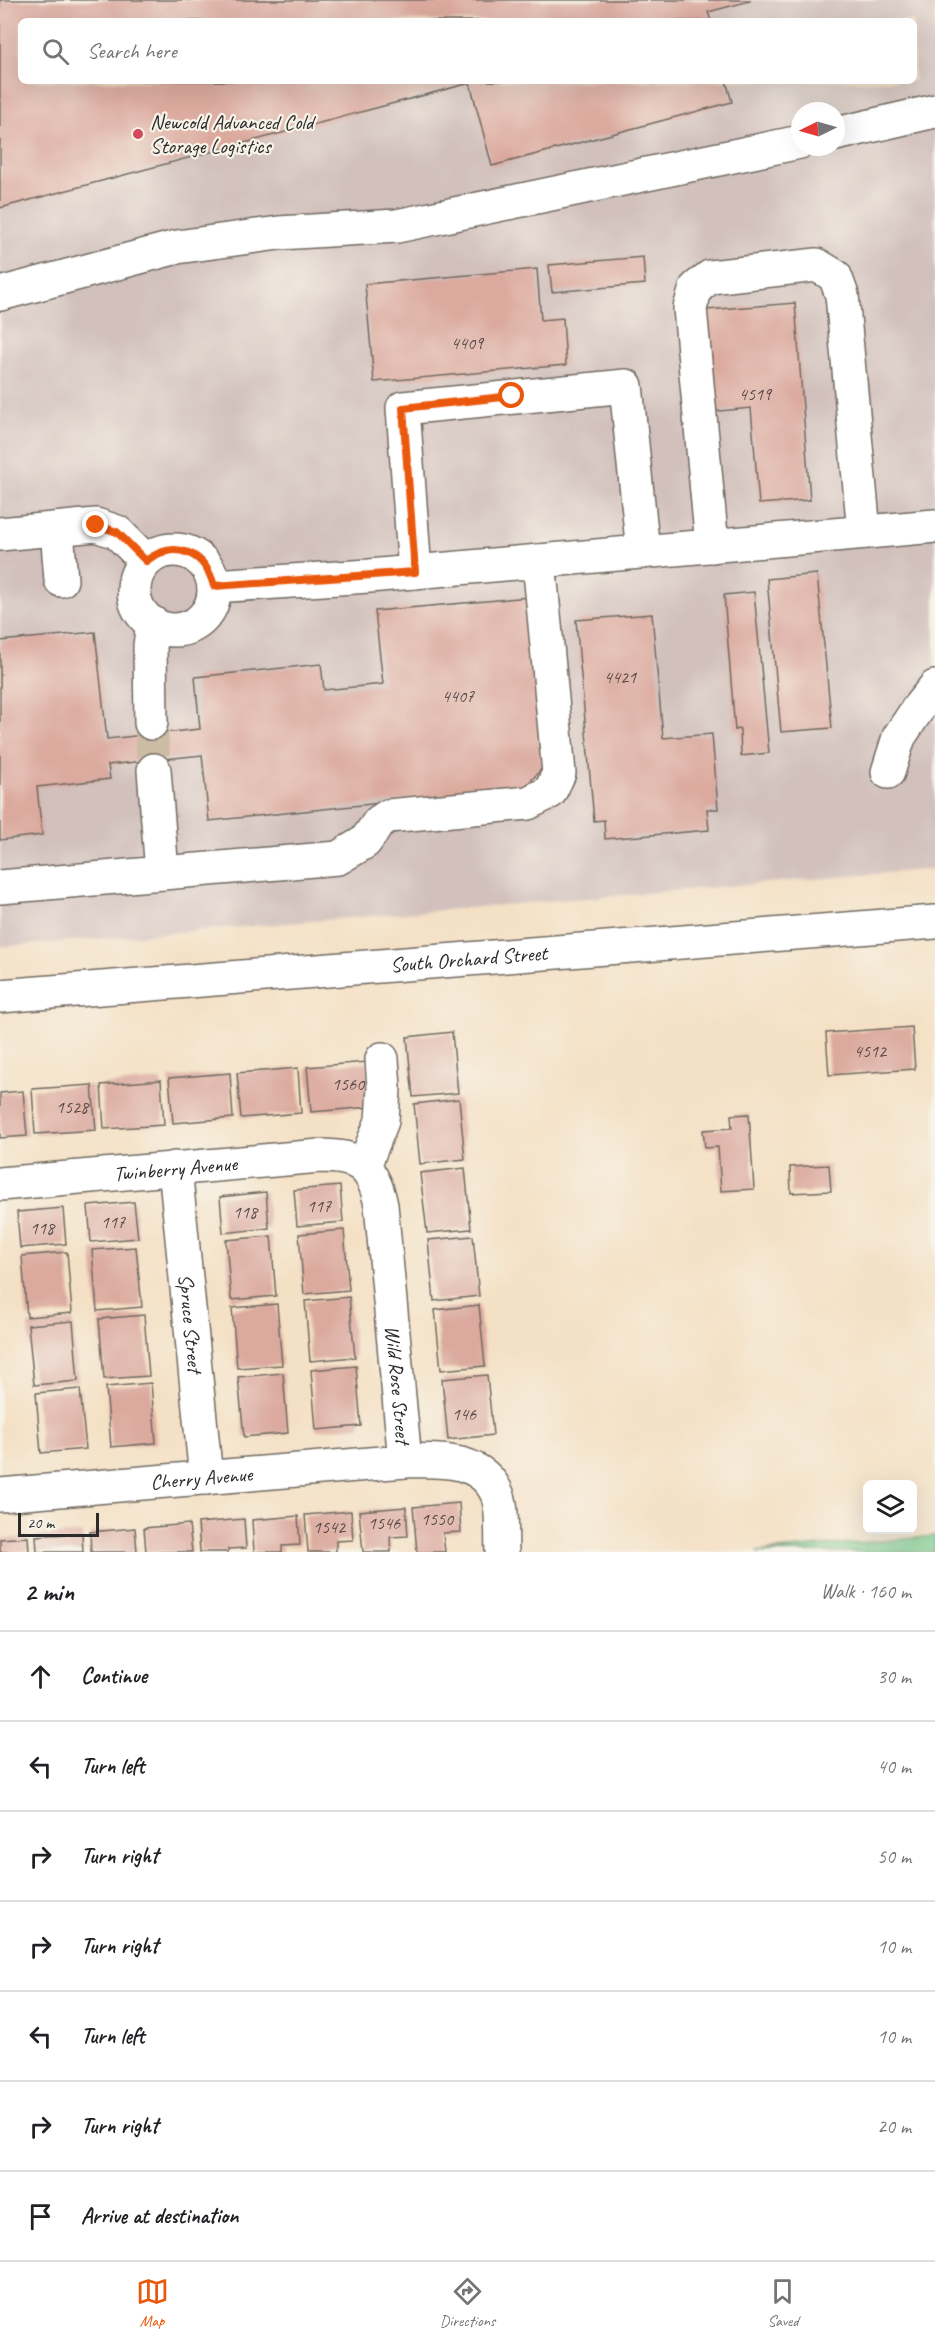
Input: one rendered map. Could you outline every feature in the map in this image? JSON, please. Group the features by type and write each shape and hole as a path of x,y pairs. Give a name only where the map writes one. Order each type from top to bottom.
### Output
{"street":[{"path":"845,132 935,111"},
{"path":"0,294 177,247 279,233 396,226 791,144"},
{"path":"712,546 690,308 696,288 710,277 817,266 835,276 842,295 864,532"},
{"path":"415,572 403,408 626,386 643,552"},
{"path":"0,534 96,525 117,532 146,561"},
{"path":"214,586 415,572 935,526"},
{"path":"57,530 62,580"},
{"path":"166,551 188,552 198,558 206,566 214,586 213,599 200,620 189,627 177,630 153,623 144,615 134,594 139,571 146,561 166,551"},
{"path":"0,886 338,858 365,842 379,822 388,816 528,803 550,792 559,773 539,561"},
{"path":"151,723 150,646 153,623"},
{"path":"888,772 899,736 935,687"},
{"path":"154,770 162,873"},
{"name":"South Orchard Street","path":"0,996 935,922"},
{"path":"357,1163 382,1121 384,1088 382,1059"},
{"name":"Twinberry Avenue","path":"0,1184 320,1156 357,1163"},
{"name":"Wild Rose Street","path":"357,1163 371,1173 381,1204 405,1461 446,1461 478,1470 498,1497 502,1552"},
{"name":"Spruce Street","path":"176,1168 206,1478"},
{"name":"Cherry Avenue","path":"0,1490 206,1478 405,1461"}],"shaded area":[{"path":"0,0 935,0 935,869 0,947"}],"green space":[{"path":"935,1536 935,1552 756,1552"}],"building":[{"name":"Newcold Advanced Cold Storage Logistics","path":"0,0 750,0 708,12 710,18 18,18 18,84 466,84 0,208"},
{"name":"Newcold Advanced Cold Storage Logistics","path":"470,84 727,84 732,102 492,166"},
{"path":"643,257 645,284 552,292 549,265"},
{"path":"537,269 541,320 563,318 566,365 374,382 365,284"},
{"path":"795,303 810,500 759,504 751,408 709,412 706,310"},
{"path":"817,574 832,728 781,732 767,579"},
{"path":"754,592 769,753 741,756 740,729 735,730 724,595"},
{"path":"530,597 547,763 524,788 209,821 202,755 108,765 110,779 37,787 42,835 0,840 0,641 95,632 107,739 200,729 195,677 321,664 324,690 383,684 375,611"},
{"path":"652,614 663,738 712,734 718,809 707,809 709,830 605,839 604,820 594,821 576,620"},
{"path":"912,1027 915,1069 829,1075 826,1033"},
{"path":"452,1032 458,1093 413,1097 407,1037"},
{"path":"367,1062 371,1107 311,1112 307,1067"},
{"path":"298,1068 301,1113 241,1118 237,1073"},
{"path":"230,1073 233,1118 173,1123 169,1078"},
{"path":"161,1080 164,1125 104,1129 101,1085"},
{"path":"92,1085 96,1130 35,1134 32,1089"},
{"path":"23,1091 27,1136 0,1138 0,1093"},
{"path":"459,1099 465,1159 420,1164 414,1104"},
{"path":"749,1114 754,1189 721,1191 718,1147 705,1148 703,1130 732,1128 731,1115"},
{"path":"829,1165 831,1191 791,1193 790,1167"},
{"path":"465,1168 471,1229 427,1233 420,1173"},
{"path":"340,1186 343,1222 297,1226 294,1190"},
{"path":"266,1192 269,1228 223,1233 220,1197"},
{"path":"134,1202 138,1238 91,1242 88,1206"},
{"path":"63,1208 66,1244 20,1248 17,1212"},
{"path":"344,1230 349,1290 304,1294 299,1234"},
{"path":"271,1236 276,1296 231,1300 226,1240"},
{"path":"473,1236 479,1296 434,1301 428,1240"},
{"path":"136,1247 142,1307 97,1311 92,1250"},
{"path":"67,1252 72,1313 27,1317 22,1256"},
{"path":"349,1297 355,1357 310,1361 305,1301"},
{"path":"277,1304 282,1365 237,1368 232,1308"},
{"path":"479,1305 485,1366 441,1370 435,1310"},
{"path":"144,1315 149,1376 104,1379 99,1319"},
{"path":"73,1321 78,1381 34,1385 28,1325"},
{"path":"356,1366 361,1426 316,1430 311,1370"},
{"path":"283,1373 288,1433 244,1437 238,1377"},
{"path":"487,1375 493,1435 448,1440 442,1379"},
{"path":"151,1383 156,1443 111,1447 106,1387"},
{"path":"80,1389 86,1449 41,1453 36,1393"},
{"path":"459,1503 461,1532 443,1533 445,1552 417,1552 413,1507"},
{"path":"406,1507 408,1536 390,1537 391,1552 363,1552 359,1511"},
{"path":"351,1511 353,1540 336,1541 336,1552 308,1552 305,1515"},
{"path":"298,1516 300,1545 282,1546 282,1552 254,1552 252,1520"},
{"path":"244,1519 246,1548 228,1549 228,1552 200,1552 198,1523"},
{"path":"189,1524 192,1552 146,1552 144,1528"},
{"path":"135,1528 137,1552 91,1552 90,1532"},
{"path":"82,1533 83,1552 37,1552 36,1536"},
{"path":"28,1537 29,1552 0,1552 0,1539"}],"tunnel":[{"path":"151,723 154,770"}],"place":[{"name":"Newcold Advanced Cold Storage Logistics","path":"138,134"}],"route":[{"path":"96,525 117,532 146,561 166,551 188,552 206,566 214,586 415,572 403,408 512,396"}]}
